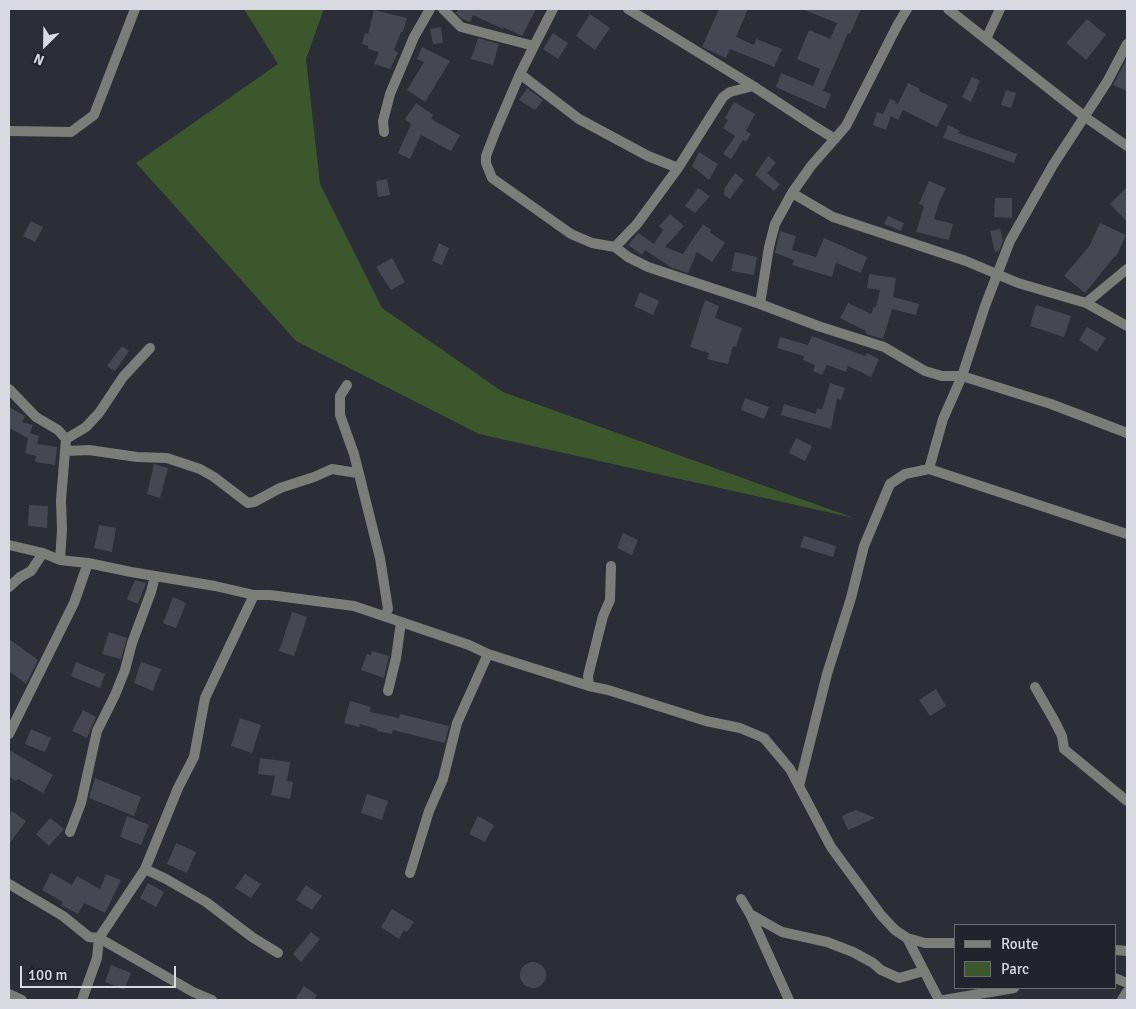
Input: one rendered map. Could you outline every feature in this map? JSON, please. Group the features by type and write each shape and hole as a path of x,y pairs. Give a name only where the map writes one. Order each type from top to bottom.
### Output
{"street":[{"path":"9,131 72,132 94,115 135,9"},
{"path":"384,132 383,121 390,94 414,37 430,9"},
{"path":"443,9 461,27 534,46"},
{"path":"554,9 520,74 486,156 488,171 492,178 571,234 592,243 615,247 628,257 648,267 884,347 925,371 942,376 962,376 1050,404 1127,433"},
{"path":"628,9 836,139"},
{"path":"760,304 774,224 811,166 846,126 907,9"},
{"path":"948,9 1085,117 1127,146"},
{"path":"986,39 1000,9"},
{"path":"929,469 943,419 962,376 985,306 1010,240 1052,165 1107,82 1127,44"},
{"path":"520,74 579,119 648,156 678,168"},
{"path":"615,247 638,224 678,168 723,97 730,92 753,86"},
{"path":"792,193 833,217 966,261 1018,283 1086,303 1127,326"},
{"path":"1086,303 1127,269"},
{"path":"66,439 86,427 99,413 123,377 150,348"},
{"path":"346,385 340,396 340,415 354,454 357,473 380,558 388,609 385,616"},
{"path":"9,389 36,417 58,430 66,439 60,560"},
{"path":"66,451 89,450 137,457 167,458 200,469 214,477 248,503 254,502 280,488 332,469 357,473"},
{"path":"799,786 827,674 851,598 864,546 890,484 905,474 929,469 1127,534"},
{"path":"9,545 42,553 60,560 88,563 254,595 270,595 354,606 469,645 488,654 706,721 740,728 764,738 790,769 831,847 881,915 895,930 907,938 925,944 954,943"},
{"path":"9,587 20,577 31,571 42,553"},
{"path":"9,734 74,603 88,563"},
{"path":"589,686 588,676 590,667 603,616 610,600 611,566"},
{"path":"70,832 81,803 97,731 125,670 155,576"},
{"path":"82,1000 97,958 98,938 145,869 178,788 194,757 206,698 254,595"},
{"path":"388,691 396,658 401,622"},
{"path":"410,873 429,810 443,779 457,723 488,654"},
{"path":"1035,687 1062,736 1064,749 1127,801"},
{"path":"145,869 206,902 252,937 278,953"},
{"path":"9,884 63,916 89,937 98,938 193,992 212,1000"},
{"path":"741,899 750,914 764,949 773,962 789,1000"},
{"path":"750,914 782,932 827,942 853,952 873,963 881,970 899,978 924,971"},
{"path":"907,938 939,1000"},
{"path":"944,1000 1008,989"},
{"path":"1122,1000 1127,992"},
{"path":"9,994 22,1000"}],"green space":[{"path":"244,9 324,9 306,59 320,184 382,308 503,392 854,518 479,434 296,341 136,163 278,64"}],"building":[{"path":"458,9 536,9 522,36 473,15 470,22 462,19 456,13"},
{"path":"719,9 748,9 736,37 754,45 756,39 782,49 774,67 730,49 726,58 702,47"},
{"path":"802,9 861,9 850,34 848,33 823,91 831,94 825,109 776,87 781,73 813,86 820,69 797,59 809,30 830,39 837,23"},
{"path":"374,10 407,18 403,32 401,32 394,50 398,53 390,69 374,64 379,52 368,49 368,46 362,44 365,33 368,34"},
{"path":"590,14 610,28 595,50 576,36"},
{"path":"1087,19 1106,35 1086,60 1066,43"},
{"path":"441,27 443,43 433,44 430,29"},
{"path":"553,33 568,43 558,59 543,49"},
{"path":"478,38 499,44 493,65 471,59"},
{"path":"422,47 450,61 425,102 407,90 424,62 417,59"},
{"path":"1127,58 1127,91 1113,85"},
{"path":"972,77 980,81 971,102 962,97"},
{"path":"908,83 920,89 919,91 948,105 937,127 903,110 898,120 891,116 886,130 873,125 877,112 883,114 890,99 898,104"},
{"path":"527,88 543,100 535,110 519,100"},
{"path":"1006,90 1016,93 1011,108 1001,105"},
{"path":"734,102 755,114 746,131 751,134 746,142 743,140 731,159 723,154 735,136 723,128 728,120 725,118"},
{"path":"416,103 433,115 431,119 460,135 451,151 421,135 410,159 398,153 411,124 405,119"},
{"path":"948,125 960,131 958,133 1017,154 1014,163 943,138"},
{"path":"699,152 718,164 709,180 692,166"},
{"path":"768,156 776,163 767,173 780,184 774,191 755,175"},
{"path":"735,173 744,180 730,199 723,194 724,189"},
{"path":"387,179 390,195 378,197 376,181"},
{"path":"929,181 946,188 934,219 953,224 949,240 916,232 924,206 919,204"},
{"path":"1127,187 1127,222 1110,204"},
{"path":"698,188 710,196 695,213 685,206"},
{"path":"995,198 1012,198 1012,218 994,217"},
{"path":"670,214 684,226 665,247 683,254 703,224 725,243 712,262 697,252 688,273 672,268 645,250 642,255 628,245 638,233 654,244 663,230 659,226"},
{"path":"888,216 904,223 901,231 884,224"},
{"path":"31,221 43,227 35,242 23,236"},
{"path":"1100,223 1126,235 1116,257 1085,293 1064,276 1090,245"},
{"path":"1000,229 1003,241 999,251 995,252 990,231"},
{"path":"780,231 796,236 792,250 816,257 824,238 867,257 861,273 836,263 832,277 792,265 794,260 775,253"},
{"path":"439,243 449,248 442,265 432,261"},
{"path":"735,252 757,257 754,275 731,271"},
{"path":"392,258 405,282 391,290 376,267"},
{"path":"869,274 896,278 893,297 919,304 916,315 892,309 883,339 866,334 866,331 840,318 848,303 871,314 874,307 876,307 880,290 867,288"},
{"path":"640,292 659,301 653,315 634,306"},
{"path":"705,300 719,306 715,318 742,328 736,347 733,346 728,364 707,359 709,353 690,347"},
{"path":"1036,305 1071,316 1064,337 1030,326"},
{"path":"1087,327 1106,338 1097,352 1079,340"},
{"path":"812,336 865,356 867,353 879,359 871,377 848,366 846,372 827,365 822,375 813,371 815,365 803,360 804,356 777,348 780,337 808,345"},
{"path":"122,346 129,351 115,371 107,366"},
{"path":"830,383 845,388 841,400 837,399 831,429 781,415 784,404 816,414 817,408 822,410"},
{"path":"745,398 769,407 764,419 741,410"},
{"path":"9,407 25,416 22,422 33,425 30,433 39,436 37,444 57,447 55,465 35,462 36,456 25,453 28,438 9,428"},
{"path":"796,438 812,446 805,461 789,453"},
{"path":"154,464 168,468 160,498 147,494"},
{"path":"29,505 48,506 47,528 28,526"},
{"path":"99,525 116,528 112,552 94,548"},
{"path":"623,533 638,540 632,555 617,548"},
{"path":"804,536 836,546 833,557 800,547"},
{"path":"135,580 146,583 138,604 127,599"},
{"path":"173,597 186,603 176,628 163,623"},
{"path":"292,612 307,617 294,656 279,651"},
{"path":"109,632 127,638 121,659 102,654"},
{"path":"9,639 38,660 26,684 9,671"},
{"path":"372,651 389,656 384,678 361,670 367,654 371,655"},
{"path":"76,662 105,674 100,688 71,676"},
{"path":"141,662 161,669 153,691 134,683"},
{"path":"936,689 946,706 930,716 919,700"},
{"path":"350,701 371,707 370,712 399,718 400,714 449,726 445,743 393,730 392,734 377,731 377,729 360,724 359,727 344,723"},
{"path":"83,710 96,717 87,738 72,731"},
{"path":"240,718 261,725 252,753 231,746"},
{"path":"31,729 51,738 45,752 25,744"},
{"path":"9,750 53,775 43,793 18,779 16,781 9,777"},
{"path":"260,758 290,762 287,781 293,782 290,799 271,795 275,776 258,774"},
{"path":"95,778 141,797 134,816 89,798"},
{"path":"367,794 388,801 382,820 361,813"},
{"path":"856,810 875,818 848,830 842,816"},
{"path":"12,811 26,821 9,844 9,815"},
{"path":"127,816 149,825 141,845 120,837"},
{"path":"478,816 494,825 485,842 469,834"},
{"path":"50,818 64,829 49,846 36,834"},
{"path":"176,843 196,852 187,873 167,864"},
{"path":"51,873 72,885 77,876 100,889 106,874 121,880 105,913 84,903 78,914 61,905 63,902 42,890"},
{"path":"245,874 261,884 251,898 235,888"},
{"path":"148,883 164,892 156,907 140,898"},
{"path":"306,885 322,896 312,910 296,900"},
{"path":"392,909 414,922 407,932 404,930 399,939 381,927"},
{"path":"311,932 320,939 301,962 293,954"},
{"path":"533,962 542,966 546,975 542,984 533,988 524,984 520,975 524,966"},
{"path":"111,965 131,973 124,990 105,982"},
{"path":"304,986 317,995 314,1000 295,1000"}]}
